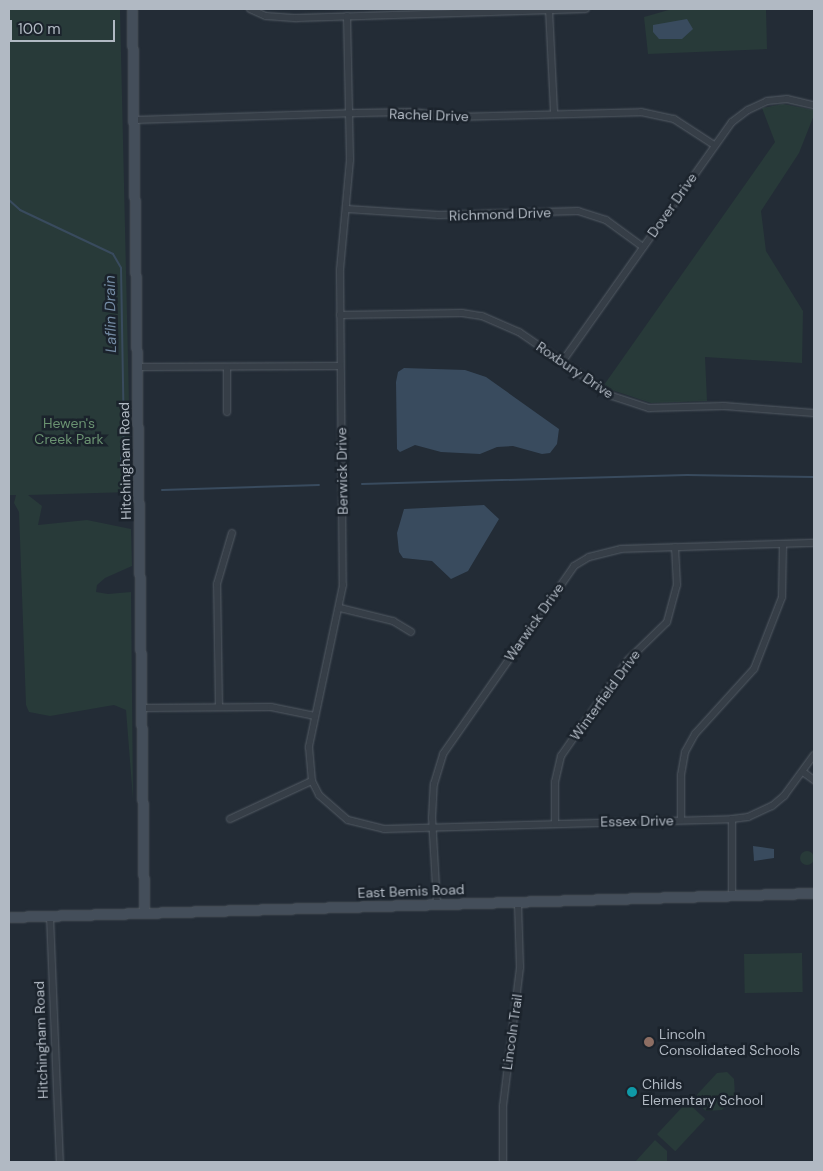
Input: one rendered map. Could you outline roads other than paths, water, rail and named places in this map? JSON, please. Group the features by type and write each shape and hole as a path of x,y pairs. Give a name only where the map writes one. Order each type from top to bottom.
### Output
{"street":[{"name":"Hitchingham Road","path":"132,9 144,912"},
{"path":"250,9 279,18 347,16 408,11 586,9"},
{"path":"550,9 554,114"},
{"name":"Berwick Drive","path":"347,16 349,114 347,209 340,270 343,585 340,608 309,747 312,781 319,795 331,808 357,824 384,828 433,826"},
{"name":"Dover Drive","path":"562,362 732,122 748,110 767,101 786,99 814,105"},
{"name":"Rachel Drive","path":"134,120 413,112 455,117 660,113 674,119 714,145"},
{"name":"Richmond Drive","path":"347,209 416,215 578,212 606,220 643,247"},
{"name":"Roxbury Drive","path":"340,315 462,313 482,316 520,332 621,400 649,408 724,406 814,413"},
{"path":"137,367 340,366"},
{"path":"227,368 227,412"},
{"path":"219,707 217,584 232,533"},
{"name":"Warwick Drive","path":"437,904 433,826 434,784 443,754 574,566 604,552 814,543"},
{"path":"681,820 681,775 685,752 695,734 747,680 754,669 782,597 783,544"},
{"name":"Winterfield Drive","path":"555,823 555,782 562,756 628,660 667,622 677,585 676,548"},
{"path":"340,608 393,621 411,632"},
{"path":"142,708 271,707 315,716"},
{"name":"Essex Drive","path":"433,826 732,819 764,811 784,796 814,755"},
{"path":"803,772 814,780"},
{"path":"230,819 312,781"},
{"path":"732,819 732,894"},
{"name":"East Bemis Road","path":"9,917 814,893"},
{"name":"Lincoln Trail","path":"503,1162 502,1106 520,967 518,902"},
{"name":"Hitchingham Road","path":"50,916 60,1162"}],"water":[{"path":"687,19 693,29 682,39 659,39 653,32 653,25"},
{"path":"404,368 465,370 486,377 559,429 557,444 550,453 542,454 513,446 497,447 480,454 441,452 415,445 400,452 397,449 396,382 398,372"},
{"path":"484,505 499,519 468,571 451,579 432,561 403,558 399,552 397,533 404,509"},
{"path":"753,846 774,849 774,858 754,861"}],"waterway":[{"name":"Laflin Drain","path":"9,200 20,210 113,254 121,268 124,432 121,463"},
{"path":"362,484 687,475 814,477"},
{"path":"162,490 319,485"}],"place":[{"name":"Lincoln Consolidated Schools","path":"649,1042"},
{"name":"Childs Elementary School","path":"632,1092"}],"park label":[{"name":"Hewen's Creek Park","path":"69,432"}]}
